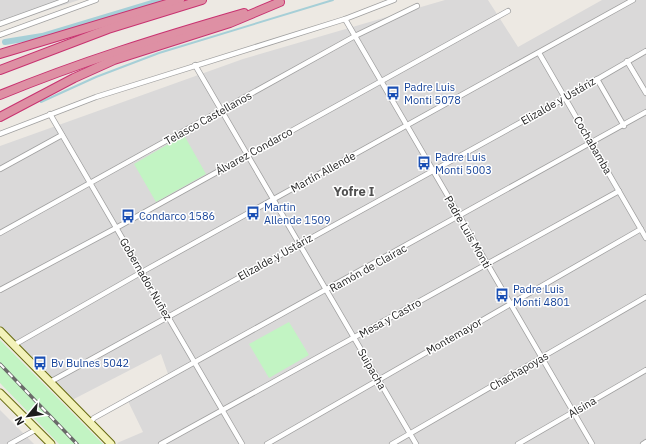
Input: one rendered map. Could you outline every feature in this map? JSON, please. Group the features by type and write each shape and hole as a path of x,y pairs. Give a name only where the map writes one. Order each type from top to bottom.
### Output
{"highway":[{"path":"0,54 66,36 180,0"},
{"path":"0,70 108,29 202,0"},
{"path":"0,95 70,67 150,40 283,1"},
{"path":"0,117 108,62 164,42 230,24 283,1"}],"main road":[{"path":"0,331 111,444"},
{"path":"0,393 51,444"}],"street":[{"path":"0,24 54,2 66,0"},
{"path":"0,35 96,0"},
{"path":"0,134 50,114 195,65 345,19 394,0"},
{"name":"Martín Allende","path":"14,345 142,272 633,0"},
{"name":"Telasco Castellanos","path":"0,233 355,36 417,6"},
{"name":"Álvarez Condarco","path":"0,290 116,228 508,11"},
{"name":"Padre Luis Monti","path":"345,19 592,444"},
{"name":"Elizalde y Ustáriz","path":"50,382 565,98 646,51"},
{"name":"Cochabamba","path":"539,53 646,238"},
{"path":"627,61 646,93"},
{"name":"Suipacha","path":"195,65 416,444"},
{"path":"597,79 624,126"},
{"name":"Ramón de Clairac","path":"90,423 94,418 460,217 624,126 646,112"},
{"name":"Gobernador Nuñez","path":"50,114 242,444"},
{"path":"0,169 62,135"},
{"name":"Mesa y Castro","path":"161,444 619,191"},
{"name":"Montemayor","path":"267,444 641,229"},
{"name":"Chachapoyas","path":"392,444 646,297"},
{"name":"Alsina","path":"518,444 646,370"},
{"path":"10,444 37,429"}],"shaded area":[{"path":"0,0 79,0 0,26"},
{"path":"445,0 488,0 518,47 602,0 646,0 646,444 118,444 117,443 143,432 126,397 168,374 161,354 72,400 0,326 0,146 243,59"},
{"path":"0,410 34,444 0,444"}],"green space":[{"path":"184,135 206,174 156,202 134,164"},
{"path":"289,322 309,355 269,378 249,344"},
{"path":"0,340 103,444 59,444 0,383"}],"waterway":[{"path":"5,42 42,36 162,0"},
{"path":"41,102 96,77 159,53 333,0"}],"railway":[{"path":"0,364 77,444"}],"place":[{"name":"Padre Luis Monti 5078","path":"393,93"},
{"name":"Padre Luis Monti 5003","path":"424,163"},
{"name":"Martin Allende 1509","path":"253,213"},
{"name":"Condarco 1586","path":"128,216"},
{"name":"Padre Luis Monti 4801","path":"502,295"},
{"name":"Bv Bulnes 5042","path":"40,363"}],"district":[{"name":"Yofre I","path":"354,191"}]}
